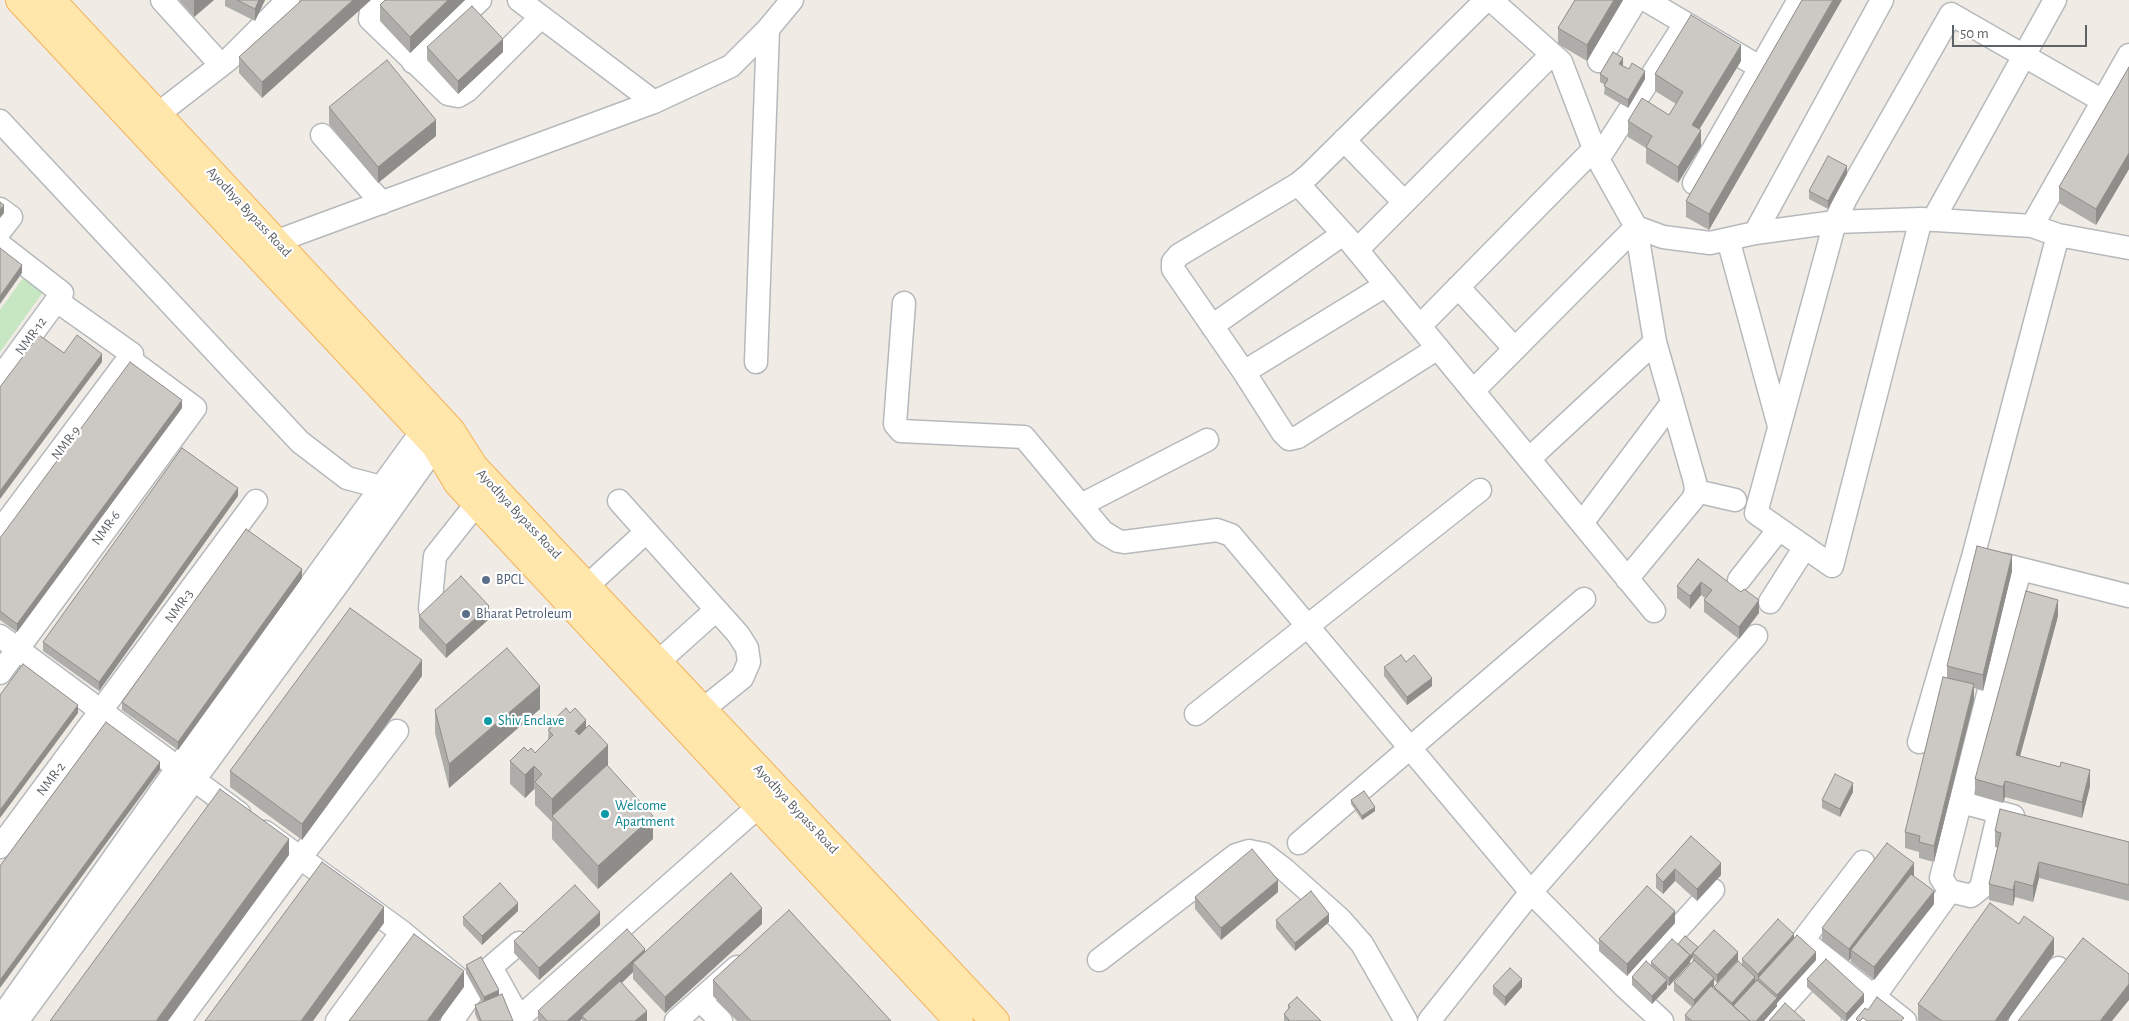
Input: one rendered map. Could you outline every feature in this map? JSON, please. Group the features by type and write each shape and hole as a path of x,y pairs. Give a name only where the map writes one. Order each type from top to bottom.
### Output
{"main road":[{"name":"Ayodhya Bypass Road","path":"20,0 150,122"},
{"name":"Ayodhya Bypass Road","path":"51,0 150,122 437,431 474,467 578,594 760,806 959,1021"},
{"name":"Ayodhya Bypass Road","path":"437,431 458,483 477,503 578,594 658,662 992,1020"}],"street":[{"path":"162,0 221,65"},
{"path":"380,0 371,11 370,19 448,94 458,96 468,90 541,17"},
{"path":"413,62 480,0"},
{"path":"519,0 654,102"},
{"path":"265,246 654,102 731,66 768,29 792,0"},
{"path":"1438,348 1298,438 1289,439 1283,433 1244,372 1173,269 1173,262 1179,254 1298,184 1486,0"},
{"path":"1491,0 1561,62 1596,154 1636,227 1655,342 1696,491 1693,499 1627,579"},
{"path":"1599,60 1636,0"},
{"path":"1646,0 1760,68"},
{"path":"1694,183 1799,0"},
{"path":"1755,233 1882,0"},
{"path":"2055,0 2024,56 1927,220 1832,566 1756,513 1835,222 1846,198 1955,7 2024,56 2103,101"},
{"path":"150,122 221,65 286,1"},
{"path":"1420,326 1596,154 1685,24"},
{"path":"756,362 768,29"},
{"path":"1212,326 1350,242 1404,202 1552,54"},
{"path":"2032,226 2129,55"},
{"path":"0,121 300,442 347,478 404,493"},
{"path":"322,135 382,203"},
{"path":"1344,140 1404,202"},
{"path":"1298,184 1386,285 1654,611"},
{"path":"1636,227 1663,237 1710,244 1755,233 1835,222 1927,220 2032,226 2058,235 2129,248"},
{"path":"1473,391 1636,227"},
{"path":"1919,742 1973,557 2058,235"},
{"path":"1728,239 1779,428"},
{"path":"0,245 130,357"},
{"path":"1244,372 1386,285"},
{"path":"1458,287 1515,349"},
{"name":"NMR-12","path":"0,378 60,297"},
{"path":"904,303 896,424 901,432 1024,437 1103,532 1118,542 1216,530 1231,535 1531,892 1625,987 1662,1021"},
{"path":"1529,459 1655,342"},
{"name":"NMR-6","path":"0,673 194,408 130,357"},
{"name":"NMR-9","path":"0,531 130,357"},
{"path":"1582,523 1672,403"},
{"path":"17,1021 382,487 437,431"},
{"path":"0,1019 187,773 404,493 437,431"},
{"path":"1081,505 1207,440"},
{"path":"1196,714 1480,490"},
{"path":"1696,491 1735,500"},
{"name":"NMR-3","path":"101,710 256,501"},
{"path":"619,501 716,610 747,648 749,662 742,678 702,710"},
{"path":"430,609 435,556 477,503"},
{"path":"1739,580 1779,529"},
{"path":"578,594 646,532"},
{"path":"1770,602 1804,546"},
{"path":"1973,557 2129,596"},
{"path":"1999,812 1981,888 1971,896 1950,891 1941,878 2020,569"},
{"path":"1299,843 1584,599"},
{"path":"658,662 716,610"},
{"path":"0,636 402,932 473,991 452,1021"},
{"path":"1429,1021 1531,892 1756,636"},
{"name":"NMR-2","path":"0,847 101,710"},
{"path":"180,1021 300,858 397,731"},
{"path":"1961,802 2036,822"},
{"path":"519,943 491,967 520,1019 760,806"},
{"path":"1099,960 1236,855 1249,850 1264,854 1340,919 1362,944 1406,1021"},
{"path":"1863,862 1803,940 1874,997 1910,1016"},
{"path":"1625,987 1713,890"},
{"path":"1853,1021 1874,997 1950,891"},
{"path":"337,1021 402,932"},
{"path":"676,1021 755,950"},
{"path":"1770,1021 1826,959"},
{"path":"2020,1021 2058,968"},
{"path":"700,1000 721,1021"}],"green space":[{"path":"26,274 46,288 0,352 0,310"}],"building":[{"path":"237,0 259,0 255,9"},
{"path":"302,0 353,0 262,82 239,57"},
{"path":"385,0 448,0 410,37 380,5"},
{"path":"1575,0 1614,0 1587,45 1558,28"},
{"path":"1802,0 1833,0 1709,214 1686,201"},
{"path":"472,6 503,39 458,81 427,47"},
{"path":"1691,15 1741,45 1692,125 1701,130 1678,167 1646,147 1652,136 1628,121 1642,98 1669,115 1683,92 1655,74"},
{"path":"1613,52 1623,58 1619,64 1629,69 1632,63 1645,71 1628,100 1604,86 1608,79 1600,74"},
{"path":"387,60 436,120 378,167 329,107"},
{"path":"2129,67 2129,153 2096,209 2059,187"},
{"path":"1828,156 1847,166 1828,201 1809,191"},
{"path":"0,202 4,205 0,210"},
{"path":"0,248 22,265 0,296"},
{"path":"39,335 64,353 77,335 102,354 0,491 0,387"},
{"path":"130,362 182,400 17,624 0,611 0,538"},
{"path":"182,448 238,488 99,682 43,642"},
{"path":"246,529 302,569 178,742 122,702"},
{"path":"1977,546 2012,555 1983,675 1947,666"},
{"path":"1698,559 1741,592 1744,589 1759,600 1739,627 1704,600 1712,590 1701,582 1690,596 1677,586"},
{"path":"461,576 489,606 446,645 419,616"},
{"path":"2026,591 2058,600 2016,755 2060,767 2061,762 2090,770 2082,802 2005,781 2003,787 1975,779"},
{"path":"350,608 422,660 302,824 230,771"},
{"path":"507,648 540,686 449,764 435,710"},
{"path":"1401,655 1406,662 1414,655 1432,678 1407,697 1384,667"},
{"path":"23,664 78,705 0,810 0,695"},
{"path":"1943,677 1974,684 1934,846 1919,842 1920,836 1905,832"},
{"path":"566,708 570,713 575,708 586,720 575,731 579,735 589,725 608,745 552,799 535,782 542,774 534,766 525,775 510,761 524,747 528,751 531,748 535,753 553,735 548,730 552,727 549,724"},
{"path":"106,722 160,762 0,980 0,866"},
{"path":"607,765 653,816 598,866 552,816"},
{"path":"1835,774 1853,783 1840,809 1822,800"},
{"path":"220,789 289,839 156,1021 50,1021"},
{"path":"1364,791 1375,807 1362,816 1351,800"},
{"path":"2000,809 2129,842 2129,885 2039,862 2033,886 2015,881 2013,890 1989,884 2001,833 1995,831"},
{"path":"1691,836 1721,863 1697,889 1675,869 1663,882 1656,875"},
{"path":"1887,843 1914,863 1849,949 1822,928"},
{"path":"1252,849 1278,880 1221,928 1195,897"},
{"path":"322,862 384,907 301,1021 205,1021"},
{"path":"731,873 762,908 665,997 633,963"},
{"path":"1911,874 1934,891 1874,967 1851,950"},
{"path":"500,883 518,903 482,936 463,917"},
{"path":"575,885 600,912 539,968 514,941"},
{"path":"1647,886 1675,911 1627,964 1599,939"},
{"path":"1311,891 1329,914 1295,943 1276,920"},
{"path":"1990,903 2019,924 2024,916 2054,938 1995,1021 1942,1021 1918,1004"},
{"path":"789,910 891,1021 751,1021 713,980"},
{"path":"1778,919 1794,934 1758,974 1742,959"},
{"path":"627,929 645,949 567,1021 547,1021 538,1011"},
{"path":"1714,930 1738,952 1717,975 1693,953"},
{"path":"414,934 464,971 427,1021 349,1021"},
{"path":"1797,935 1816,952 1777,995 1758,978"},
{"path":"1685,936 1698,947 1690,956 1678,944"},
{"path":"2083,938 2129,974 2129,984 2100,1021 2018,1021"},
{"path":"1672,939 1690,955 1669,978 1651,962"},
{"path":"481,957 499,990 484,997 466,965"},
{"path":"1826,959 1864,994 1846,1014 1807,979"},
{"path":"1694,960 1714,978 1694,1000 1674,982"},
{"path":"1646,961 1667,980 1652,996 1632,977"},
{"path":"1738,961 1755,977 1732,1003 1714,987"},
{"path":"1510,968 1522,979 1505,997 1493,986"},
{"path":"1757,980 1777,998 1756,1021 1750,1021 1733,1006"},
{"path":"620,981 647,1011 635,1021 587,1021 582,1016"},
{"path":"1711,986 1750,1021 1692,1021 1685,1015"},
{"path":"502,994 513,1021 481,1021 475,1005"},
{"path":"1297,997 1321,1021 1288,1021 1284,1014 1290,1007 1288,1005"},
{"path":"1877,997 1904,1018 1901,1021 1867,1021 1863,1018 1858,1021 1856,1019 1865,1008 1868,1010"},
{"path":"1785,1003 1805,1021 1769,1021"}],"place":[{"name":"BPCL","path":"486,580"},
{"name":"Bharat Petroleum","path":"466,614"},
{"name":"Shiv Enclave","path":"488,721"},
{"name":"Welcome Apartment","path":"605,814"}]}
